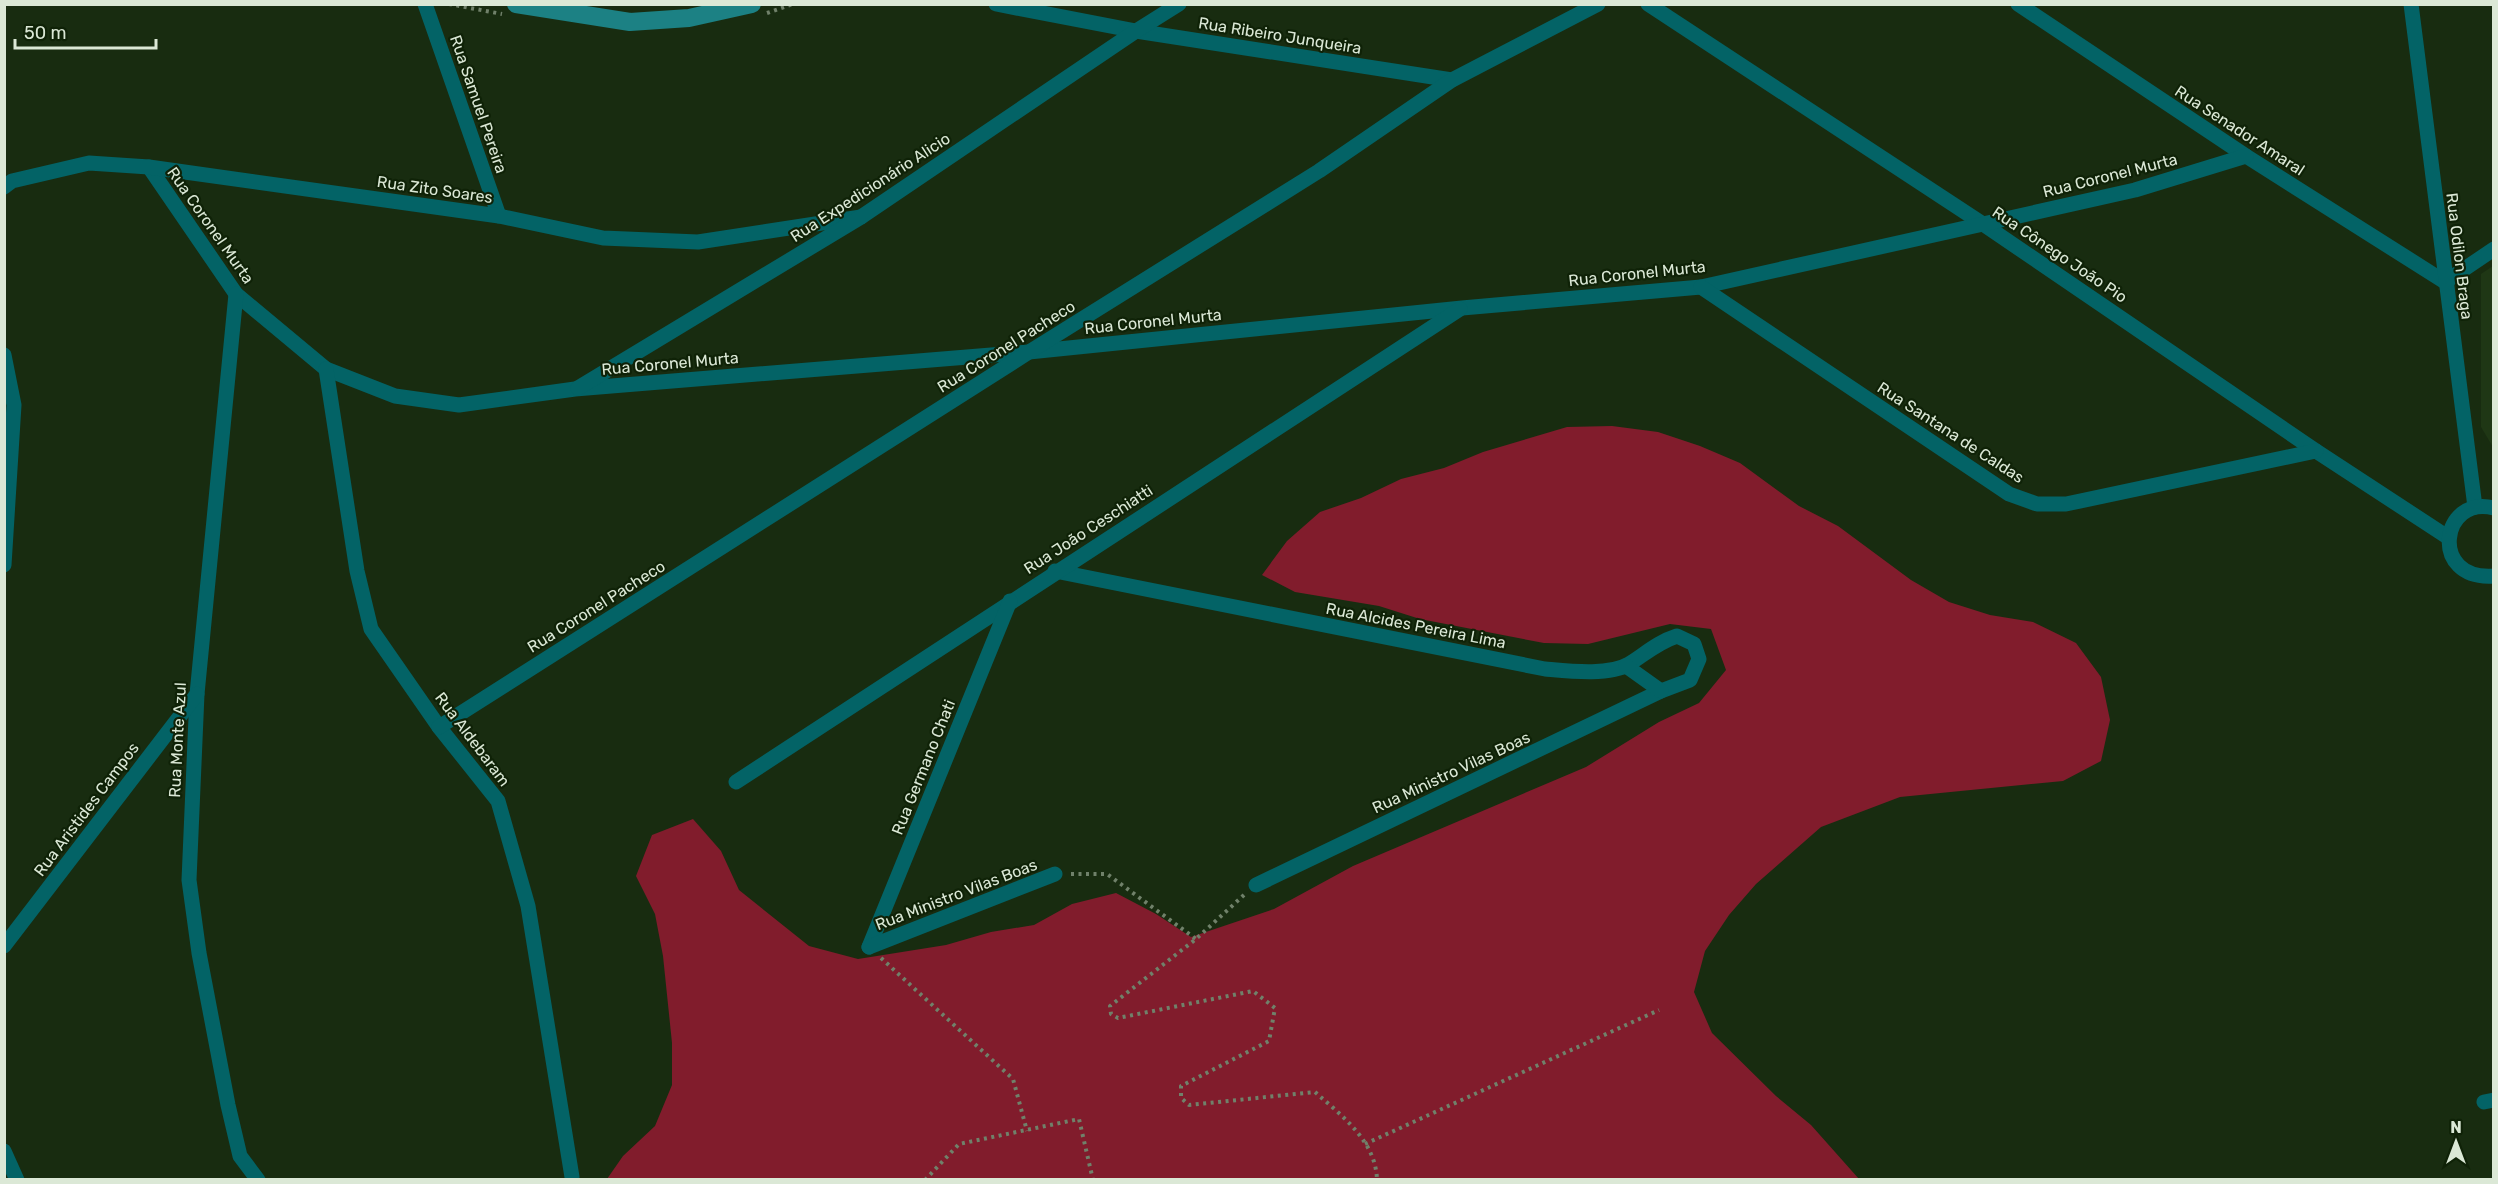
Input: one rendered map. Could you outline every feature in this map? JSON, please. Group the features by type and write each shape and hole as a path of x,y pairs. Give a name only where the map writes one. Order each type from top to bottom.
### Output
{"street":[{"name":"Rua Samuel Pereira","path":"425,4 499,216"},
{"path":"516,4 630,22 689,18 752,4"},
{"name":"Rua Ribeiro Junqueira","path":"996,4 1136,31 1452,80"},
{"name":"Rua Expedicionário Alicio","path":"575,389 861,217 1179,4"},
{"name":"Rua Coronel Pacheco","path":"439,727 1029,352 1319,171 1452,80 1598,4"},
{"name":"Rua Cônego João Pio","path":"1648,4 1983,224 2316,451 2449,538"},
{"name":"Rua Senador Amaral","path":"2018,4 2246,156 2445,282"},
{"name":"Rua Odilon Braga","path":"2409,6 2475,507"},
{"name":"Rua Coronel Murta","path":"149,167 236,294 326,369 395,396 459,405 575,389 1029,352 1462,308 1701,287 2135,190 2246,156"},
{"name":"Rua Zito Soares","path":"4,187 12,182 89,163 149,167 499,216 603,238 698,242 861,217"},
{"path":"2445,282 2493,249"},
{"name":"Rua Santana de Caldas","path":"1701,287 2009,494 2037,504 2066,504 2316,451"},
{"name":"Rua Monte Azul","path":"236,294 196,694 189,880 199,953 235,1136 240,1156 258,1179"},
{"name":"Rua João Ceschiatti","path":"736,782 1055,571 1462,308"},
{"path":"4,355 14,405 4,565"},
{"name":"Rua Aldebaram","path":"326,369 357,571 371,629 439,727 498,801 528,906 572,1177"},
{"path":"2493,508 2475,507 2462,514 2454,523 2449,538 2452,556 2463,571 2475,576 2493,576"},
{"name":"Rua Alcides Pereira Lima","path":"1055,571 1545,669 1588,673 1626,666 1661,641 1669,638 1677,636 1694,644 1699,659 1690,680 1661,691"},
{"name":"Rua Germano Chati","path":"869,946 1010,601"},
{"path":"1626,666 1661,691"},
{"name":"Rua Ministro Vilas Boas","path":"1256,885 1661,691"},
{"name":"Rua Aristides Campos","path":"4,946 196,694"},
{"name":"Rua Ministro Vilas Boas","path":"869,946 1055,874"},
{"path":"4,1151 17,1179"}],"path":[{"path":"450,4 458,6"},
{"path":"1055,874 1107,874 1196,939"},
{"path":"1256,885 1196,939 1110,1006 1111,1014 1118,1018 1253,991 1275,1008 1269,1041 1181,1086 1181,1098 1189,1106 1315,1092 1353,1125 1377,1164 1377,1179"},
{"path":"869,946 1013,1079 1027,1131"},
{"path":"1365,1144 1659,1010"},
{"path":"926,1179 959,1144 1079,1119 1093,1179"}],"shaded area":[{"path":"2493,266 2493,447 2481,427 2481,274"},
{"path":"1612,426 1658,432 1740,463 1799,506 1838,526 1911,580 1949,602 1990,615 2033,622 2076,643 2101,677 2110,720 2101,761 2063,781 1900,797 1821,827 1756,884 1729,915 1705,951 1694,992 1712,1033 1776,1096 1811,1125 1859,1179 607,1179 623,1156 655,1126 672,1085 672,1043 663,956 655,914 636,876 652,835 693,819 721,851 739,890 809,946 858,959 946,945 991,932 1034,925 1072,904 1116,893 1156,914 1191,937 1274,909 1353,866 1586,767 1659,722 1699,703 1726,670 1711,629 1670,624 1588,644 1544,643 1420,619 1379,606 1295,592 1262,575 1287,541 1320,512 1361,498 1401,479 1444,468 1483,452 1567,427"}]}
